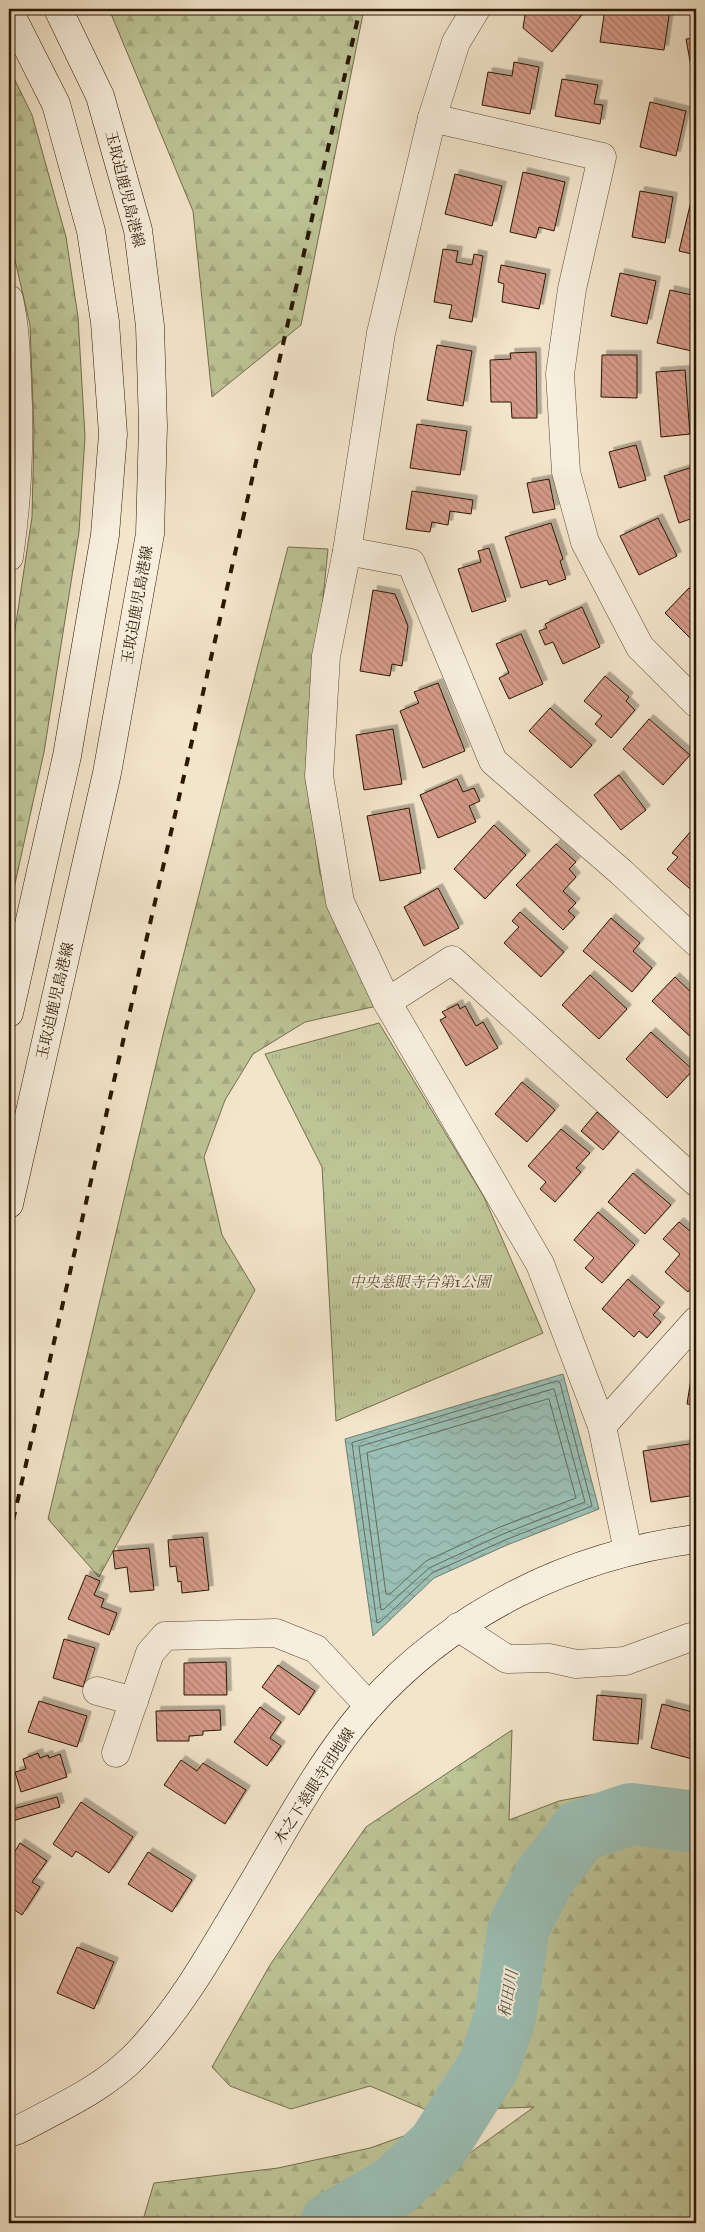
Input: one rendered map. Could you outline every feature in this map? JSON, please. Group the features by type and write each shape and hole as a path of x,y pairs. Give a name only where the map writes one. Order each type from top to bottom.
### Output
{"street":[{"name":"玉取迫鹿児島港線","path":"9,1204 107,773 150,534 153,426 150,335 138,230 100,96 58,9"},
{"path":"476,9 456,42 432,118 381,333 347,551 326,656 319,776 340,902 387,1002 540,1264 602,1426 628,1551"},
{"path":"9,11 56,104 90,231 104,322 113,434 105,535 67,756 9,1013"},
{"path":"432,118 602,158 572,289 560,374 566,472 585,542 640,647 696,703"},
{"path":"9,299 14,324 20,430 14,518 9,557"},
{"path":"347,551 411,562 493,761 622,872 696,942"},
{"path":"387,1002 452,960 696,1182"},
{"path":"602,1426 696,1321"},
{"name":"木之下慈眼寺団地線","path":"9,2133 104,2084 136,2055 192,1985 284,1829 342,1739 368,1706 424,1652 458,1627 498,1602 542,1581 628,1551 696,1539"},
{"path":"458,1627 507,1659 549,1658 576,1664 625,1661 691,1636 696,1637"},
{"path":"116,1753 150,1653 165,1636 276,1633 316,1649 368,1706"},
{"path":"97,1690 134,1701"}],"green space":[{"path":"109,9 364,9 301,325 212,397 193,211"},
{"path":"9,68 32,115 66,237 78,317 85,437 79,532 44,752 9,911 9,669 32,517 34,432 30,325 9,234"},
{"path":"288,547 328,549 306,767 320,874 377,1006 305,1022 253,1054 225,1100 204,1157 222,1235 255,1290 99,1577 48,1519 163,1035"},
{"name":"中央慈眼寺台第1公園","path":"379,1023 484,1197 543,1333 336,1421 322,1167 265,1054"},
{"path":"512,1730 509,1820 559,1801 622,1789 659,1799 690,1803 696,1813 696,2223 142,2223 154,2183 278,2168 370,2148 418,2131 463,2158 534,2107 429,2111 370,2086 291,2109 230,2086 212,2067 270,1965 366,1827"}],"water":[{"path":"563,1374 599,1509 507,1545 434,1578 373,1636 345,1439"}],"building":[{"path":"526,9 580,9 584,12 552,52 523,28"},
{"path":"605,9 670,9 664,50 600,42"},
{"path":"696,38 696,94 686,39"},
{"path":"514,62 539,67 530,114 482,105 488,72 512,76"},
{"path":"562,79 598,85 594,104 603,105 600,124 555,116"},
{"path":"650,102 686,111 676,156 640,147"},
{"path":"523,172 565,182 554,231 539,227 536,238 510,232"},
{"path":"455,174 502,186 492,226 445,214"},
{"path":"694,189 696,189 696,255 679,251"},
{"path":"640,191 673,197 665,243 632,237"},
{"path":"443,249 458,251 456,262 472,265 474,254 483,256 472,322 449,318 452,305 434,302"},
{"path":"501,265 546,274 539,309 502,302 504,284 498,282"},
{"path":"620,273 656,281 647,324 611,316"},
{"path":"670,290 696,296 696,352 657,343"},
{"path":"437,345 472,351 463,406 427,400"},
{"path":"536,352 537,418 512,418 511,402 491,402 490,360 511,359 510,353"},
{"path":"602,355 637,355 637,398 601,397"},
{"path":"685,370 690,434 661,437 656,372"},
{"path":"417,424 467,431 460,475 410,468"},
{"path":"636,445 646,480 619,488 609,452"},
{"path":"696,466 696,517 679,523 664,476"},
{"path":"549,479 555,509 533,513 527,483"},
{"path":"412,491 473,500 471,514 450,511 448,525 432,522 430,532 406,529"},
{"path":"658,518 677,556 639,575 620,536"},
{"path":"551,523 563,559 560,561 566,579 549,585 547,580 521,588 505,537"},
{"path":"489,548 506,601 472,612 458,569 481,562 478,551"},
{"path":"689,588 696,594 696,633 691,639 665,613"},
{"path":"373,590 395,594 408,626 402,666 392,664 390,676 360,671"},
{"path":"582,607 600,647 563,664 553,642 545,645 539,631 547,628 545,624"},
{"path":"521,634 543,684 509,699 499,678 509,673 496,644"},
{"path":"605,676 629,697 626,701 635,710 611,738 595,724 602,716 584,701"},
{"path":"438,683 465,751 423,768 400,711 419,703 414,692"},
{"path":"550,708 592,745 571,768 529,731"},
{"path":"649,719 690,755 663,785 623,749"},
{"path":"393,729 402,784 364,790 356,735"},
{"path":"619,775 646,810 621,830 594,795"},
{"path":"457,779 463,792 474,788 480,801 469,806 476,822 438,838 420,795"},
{"path":"409,808 421,873 380,881 367,816"},
{"path":"494,825 526,855 485,899 454,869"},
{"path":"691,831 696,835 696,894 667,869 678,857 672,853"},
{"path":"556,844 576,862 569,869 576,877 563,891 576,903 568,911 575,917 563,930 516,885"},
{"path":"438,888 459,928 424,946 404,907"},
{"path":"520,912 564,952 541,977 504,943 519,927 512,921"},
{"path":"611,918 640,943 633,951 652,968 632,992 583,951"},
{"path":"590,975 627,1009 599,1039 562,1005"},
{"path":"675,977 696,997 696,1042 652,1001"},
{"path":"458,1004 460,1009 465,1006 476,1026 483,1022 498,1048 466,1066 440,1020 446,1017 442,1012"},
{"path":"651,1032 693,1070 667,1098 626,1059"},
{"path":"522,1082 555,1110 527,1142 495,1114"},
{"path":"597,1112 619,1131 603,1150 581,1131"},
{"path":"561,1129 590,1153 576,1168 581,1172 555,1202 540,1189 546,1182 528,1166"},
{"path":"633,1173 671,1205 645,1234 608,1202"},
{"path":"598,1212 635,1245 602,1283 585,1268 594,1258 574,1240"},
{"path":"679,1222 696,1236 696,1282 688,1292 665,1272 680,1254 663,1239"},
{"path":"628,1279 660,1307 653,1315 661,1322 647,1338 639,1331 634,1337 602,1309"},
{"path":"693,1366 696,1366 696,1405 687,1404"},
{"path":"696,1443 696,1495 651,1502 643,1451"},
{"path":"203,1537 209,1590 182,1593 181,1581 178,1582 176,1566 170,1567 168,1540"},
{"path":"149,1548 154,1590 130,1592 127,1567 115,1569 113,1551"},
{"path":"86,1575 100,1581 94,1595 104,1599 101,1607 117,1613 109,1635 68,1619"},
{"path":"64,1639 95,1648 83,1687 53,1678"},
{"path":"226,1662 227,1695 184,1695 184,1663"},
{"path":"278,1665 315,1691 299,1715 262,1687"},
{"path":"597,1695 642,1699 638,1744 593,1740"},
{"path":"39,1701 87,1716 77,1747 28,1732"},
{"path":"662,1704 696,1713 696,1760 651,1748"},
{"path":"260,1707 281,1722 270,1738 281,1746 267,1766 234,1742"},
{"path":"220,1710 221,1730 203,1731 203,1735 189,1736 189,1741 157,1741 156,1711"},
{"path":"38,1753 40,1758 48,1755 49,1758 60,1754 67,1777 21,1792 15,1772 26,1769 23,1759"},
{"path":"181,1760 197,1771 203,1763 246,1790 225,1824 164,1785"},
{"path":"57,1797 60,1807 9,1822 9,1810"},
{"path":"81,1802 133,1837 109,1873 76,1851 72,1857 53,1844"},
{"path":"20,1843 47,1861 32,1882 40,1887 22,1915 9,1906 9,1861"},
{"path":"148,1852 192,1880 172,1912 128,1884"},
{"path":"77,1947 114,1962 94,2009 57,1993"}],"waterway":[{"name":"和田川","path":"331,2223 394,2187 438,2146 489,2065 505,2017 519,1927 544,1878 580,1831 631,1814 696,1822"}],"railway":[{"path":"9,1538 360,9"}]}
